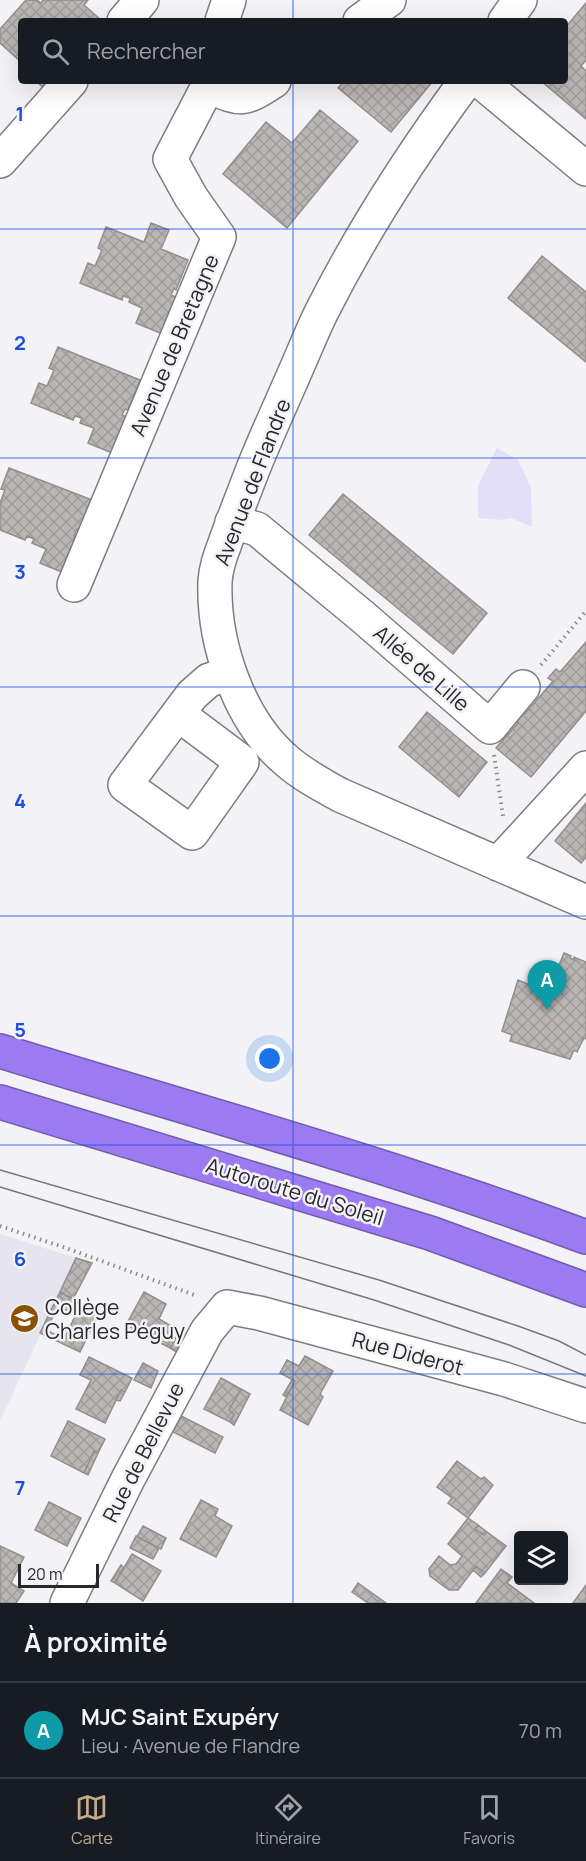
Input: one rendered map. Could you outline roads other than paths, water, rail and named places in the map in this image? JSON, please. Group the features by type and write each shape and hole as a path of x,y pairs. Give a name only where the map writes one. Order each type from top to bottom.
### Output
{"highway":[{"path":"0,1051 301,1141 489,1201 586,1237"},
{"name":"Autoroute du Soleil","path":"0,1102 430,1233 586,1290"}],"street":[{"path":"127,18 142,0"},
{"path":"223,18 229,0"},
{"path":"364,18 389,0"},
{"path":"507,18 520,0"},
{"path":"0,161 68,84"},
{"name":"Avenue de Bretagne","path":"74,585 219,237 191,197 170,159 208,84"},
{"path":"210,84 236,98 255,93 268,84"},
{"name":"Avenue de Flandre","path":"464,84 409,159 364,233 321,312 266,437 232,522 215,578 219,627 230,674 244,705 261,733 286,760 312,780 340,795 505,856 586,902"},
{"path":"484,84 586,169"},
{"name":"Allée de Lille","path":"232,522 257,529 363,617 489,727 523,687"},
{"path":"178,714 192,695 209,680 230,674"},
{"path":"505,856 586,768"},
{"name":"Rue Diderot","path":"227,1307 259,1313 504,1379 586,1406"},
{"name":"Rue de Bellevue","path":"67,1603 128,1479 207,1331 227,1307"}],"tram line":[{"path":"0,1170 379,1280 518,1326 559,1341 586,1355"},
{"path":"0,1187 374,1300 509,1345 586,1376"}],"place":[{"name":"MJC Saint Exupéry","path":"547,1010"},
{"name":"Collège Charles Péguy","path":"24,1319"}]}
